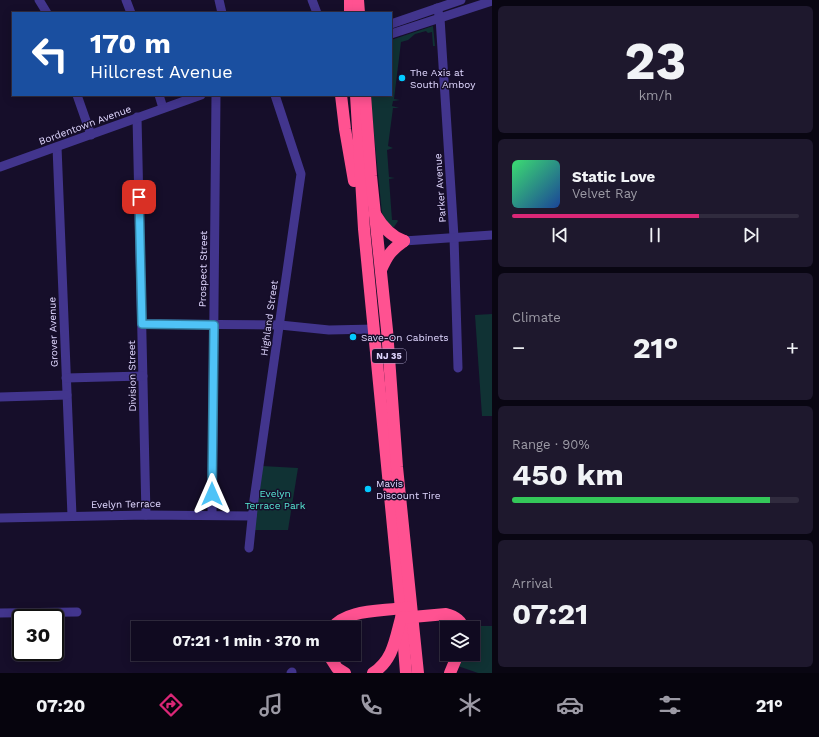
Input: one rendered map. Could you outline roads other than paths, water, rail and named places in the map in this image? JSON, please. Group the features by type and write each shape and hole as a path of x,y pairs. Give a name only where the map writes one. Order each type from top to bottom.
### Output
{"highway":[{"path":"350,0 350,12"},
{"path":"358,0 359,12"},
{"path":"341,96 345,129 354,174 357,204 364,229"},
{"name":"NJ 35","path":"356,96 364,229 407,613 418,673"},
{"name":"NJ 35","path":"365,96 374,214 387,330 397,467 407,613 406,673"},
{"path":"374,214 388,232 404,241"},
{"path":"380,272 387,256 394,248 404,241"},
{"path":"341,621 352,614 407,613 446,614 453,616 459,621"},
{"path":"373,673 388,660 407,613"},
{"path":"332,661 337,668 345,673"},
{"path":"450,673 455,661"}],"street":[{"path":"39,0 46,12"},
{"path":"126,0 131,12"},
{"path":"220,0 222,12"},
{"path":"312,0 316,12"},
{"path":"392,24 461,0"},
{"path":"392,34 492,1"},
{"name":"Parker Avenue","path":"437,8 440,18 454,236 458,368"},
{"path":"77,96 91,135"},
{"path":"158,96 163,108"},
{"name":"Bordentown Avenue","path":"0,167 198,96"},
{"name":"Prospect Street","path":"212,515 216,96"},
{"name":"Highland Street","path":"249,548 252,516 301,174 275,96"},
{"name":"Division Street","path":"137,117 146,515"},
{"name":"Grover Avenue","path":"57,147 72,516"},
{"path":"404,241 454,236 492,235"},
{"path":"142,324 280,325 329,330 375,329"},
{"path":"66,378 143,376"},
{"path":"0,397 67,394"},
{"name":"Evelyn Terrace","path":"0,518 146,515 252,516"},
{"path":"0,613 77,612"}],"place":[{"name":"The Axis at South Amboy","path":"402,78"},
{"name":"Save-On Cabinets","path":"353,337"},
{"name":"Mavis Discount Tire","path":"368,489"}],"park label":[{"name":"Evelyn Terrace Park","path":"275,498"}]}
